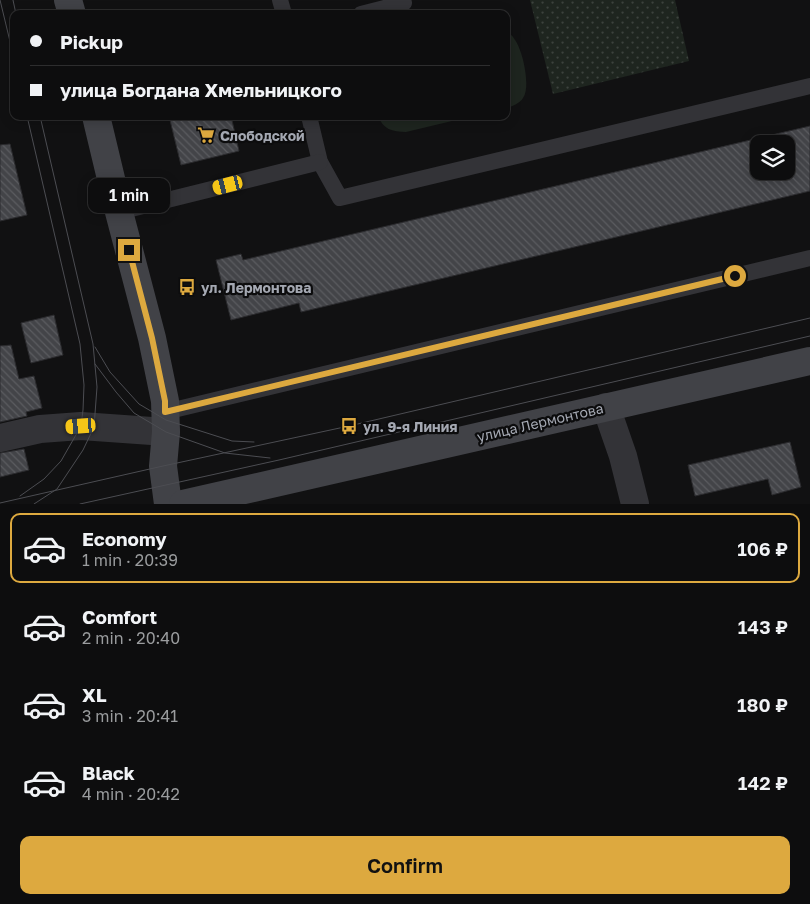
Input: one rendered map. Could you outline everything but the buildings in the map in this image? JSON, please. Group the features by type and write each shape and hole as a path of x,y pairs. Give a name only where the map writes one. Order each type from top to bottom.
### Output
{"main road":[{"path":"97,120 152,338 165,401 166,422 163,466 168,504"},
{"name":"улица Лермонтова","path":"183,504 810,361"}],"street":[{"path":"606,407 623,456 635,504"},
{"path":"0,438 40,429 166,422"}],"lane":[{"path":"377,10 404,3 403,0"},
{"path":"310,120 320,162 340,198 810,86"},
{"path":"119,212 320,162"},
{"path":"166,422 810,258"}],"shaded area":[{"path":"530,0 675,0 689,61 553,94"},
{"path":"510,34 521,52 526,78 525,93 523,98 510,106"},
{"path":"380,120 456,120 406,132 389,129"}],"tram line":[{"path":"0,0 10,41"},
{"path":"13,0 15,10"},
{"path":"20,496 44,479 61,461 81,426 84,385 80,344 28,120"},
{"path":"34,504 57,489 83,450 94,427 97,387 93,344 41,120"},
{"path":"0,503 349,426 810,318"},
{"path":"80,504 279,460 810,336"},
{"path":"95,347 110,372 139,404 166,420 232,441 254,442"},
{"path":"95,364 134,413 166,432 225,453 270,458"}],"place":[{"name":"Слободской","path":"206,135"},
{"name":"ул. Лермонтова","path":"187,287"},
{"name":"ул. 9-я Линия","path":"349,426"}],"route":[{"path":"129,250 152,338 165,401 165,412 735,276"}]}
